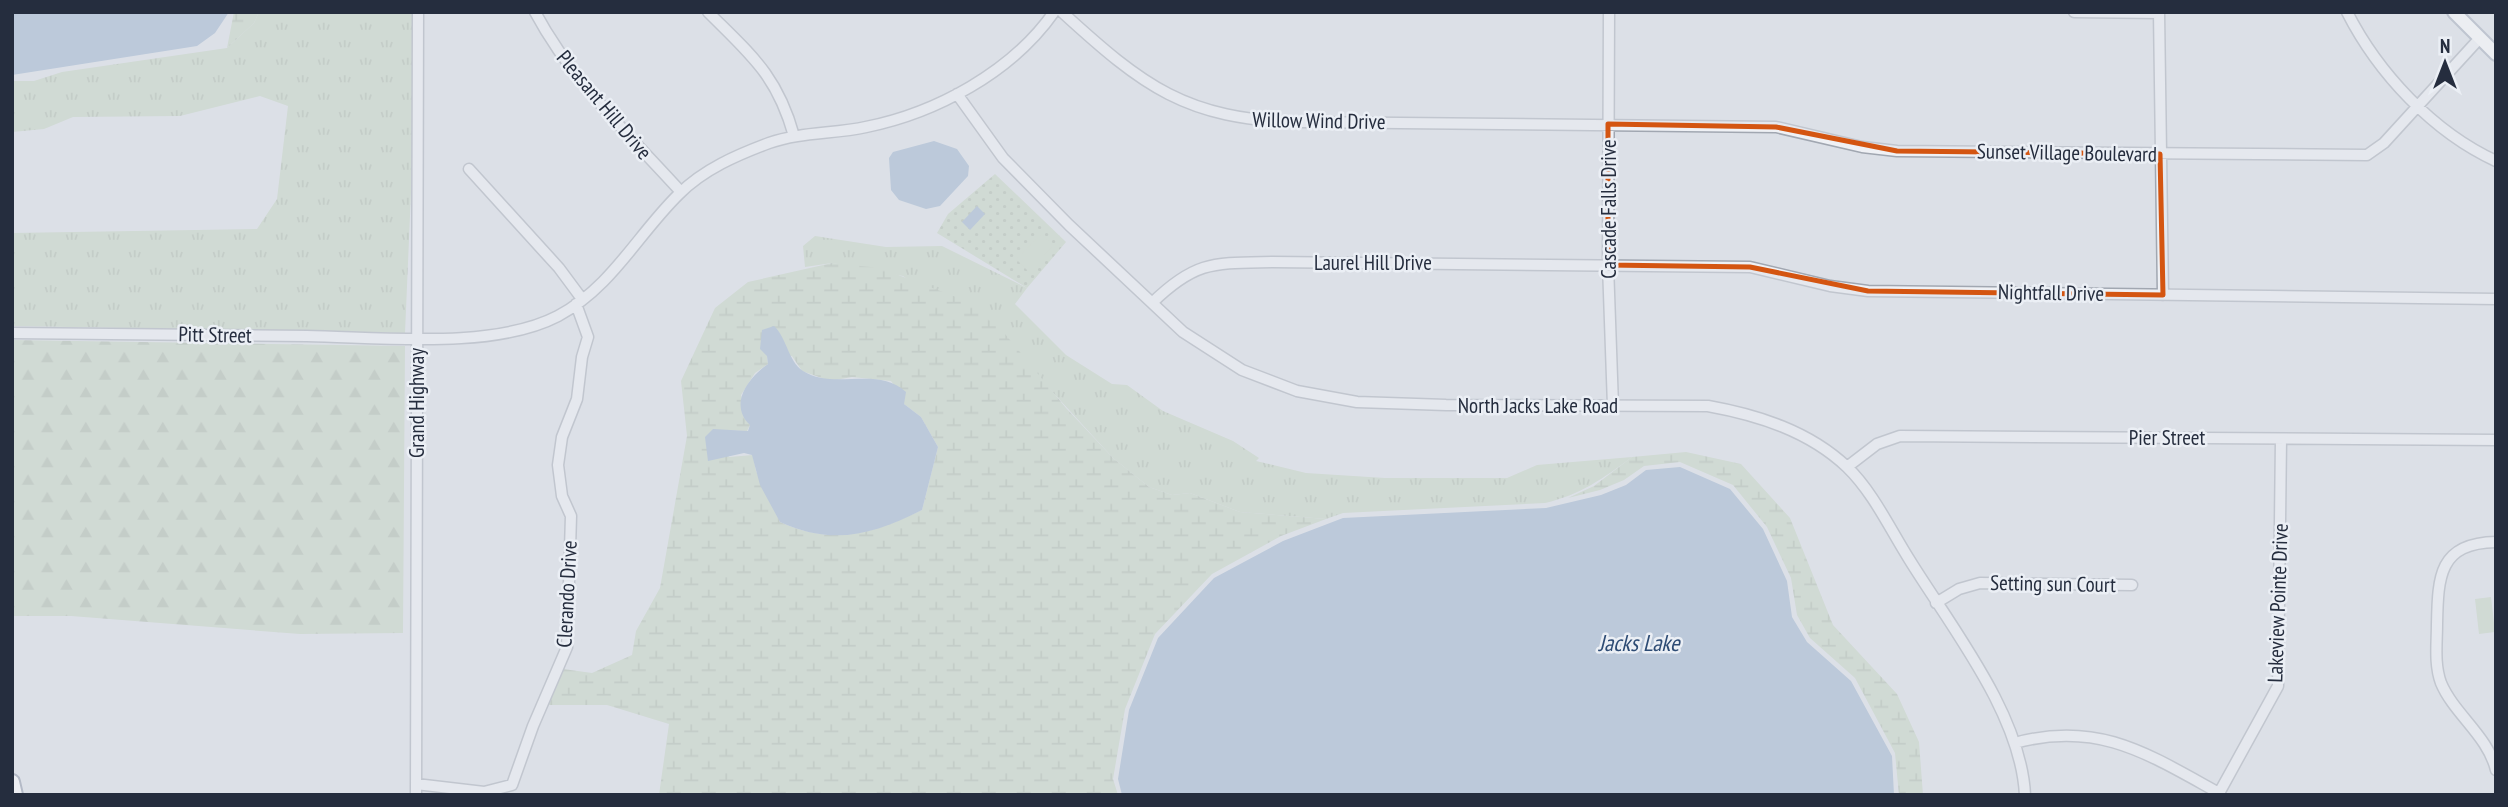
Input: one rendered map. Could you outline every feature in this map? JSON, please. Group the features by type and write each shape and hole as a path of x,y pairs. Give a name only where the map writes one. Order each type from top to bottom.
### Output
{"highway":[{"path":"12,782 15,795"}],"main road":[{"path":"2454,12 2496,54"}],"street":[{"name":"Grand Highway","path":"416,789 418,12"},
{"name":"Pleasant Hill Drive","path":"535,12 564,60 600,104 681,192"},
{"path":"708,12 741,42 771,80 786,110 794,136"},
{"path":"417,338 515,331 548,321 579,301 617,269 681,192 717,166 794,136 838,132 894,120 957,94 1020,50 1054,12"},
{"name":"Willow Wind Drive","path":"1062,12 1098,45 1161,90 1188,104 1234,118 1278,122 1608,124"},
{"name":"Cascade Falls Drive","path":"1609,12 1608,265 1613,406"},
{"path":"2074,12 2159,13 2163,295"},
{"path":"2347,12 2376,58 2418,107 2468,145 2496,161"},
{"name":"Sunset Village Boulevard","path":"1608,124 1776,127 1889,150 2367,155 2384,143 2479,39"},
{"name":"North Jacks Lake Road","path":"957,94 1003,158 1152,303 1183,332 1242,370 1316,396 1385,404 1708,405 1750,413 1788,427 1847,467 1872,499 1997,700 2015,743 2025,795"},
{"path":"469,169 559,268 579,301"},
{"name":"Laurel Hill Drive","path":"1152,303 1188,272 1217,264 1608,265"},
{"name":"Nightfall Drive","path":"1608,265 1751,267 1860,290 2496,299"},
{"name":"Clerando Drive","path":"416,789 484,792 512,785 533,726 564,661 568,636 571,516 562,496 558,465 562,437 577,399 588,337 579,301"},
{"name":"Pitt Street","path":"12,333 417,338"},
{"name":"Pier Street","path":"1847,467 1877,444 1900,436 2496,440"},
{"name":"Lakeview Pointe Drive","path":"2218,794 2278,686 2281,439"},
{"path":"2496,542 2474,542 2454,552 2444,566 2438,584 2436,665 2441,684 2478,737 2496,770"},
{"name":"Setting sun Court","path":"1936,603 1959,589 1980,583 2132,585"},
{"path":"2015,743 2061,734 2102,737 2136,748 2218,794"}],"highlighted area":[{"path":"1608,124 1776,127 1897,151 2160,154 2163,295 1868,291 1750,267 1608,265"}],"green space":[{"path":"234,12 259,12 254,23 227,48"},
{"path":"259,12 414,12 413,146 405,333 12,326 12,233 257,229 277,199 288,106 260,96 180,116 73,117 44,129 12,132 12,81 34,81 62,72 227,48 254,23"},
{"path":"995,174 1066,242 1027,288 937,233 948,214"},
{"path":"1042,234 1053,246 1028,271 1016,259"},
{"path":"815,236 886,247 942,246 1027,288 1015,304 1066,355 1112,384 1127,385 1163,411 1233,441 1259,458 1256,461 1306,473 1385,478 1507,478 1537,465 1632,457 1591,485 1545,503 1343,513 1326,519 1240,512 1190,493 1172,495 1149,487 1113,458 1037,375 903,276 832,263 805,267 803,246"},
{"path":"832,263 880,268 969,302 1005,334 1066,408 1113,458 1149,487 1172,495 1190,493 1240,512 1326,519 1281,536 1212,574 1155,634 1125,709 1113,779 1118,795 659,795 669,724 607,705 548,705 556,668 592,673 632,655 636,631 660,588 687,436 681,381 715,308 748,282","holes":["767,356 792,356 802,371 830,381 852,377 891,381 904,398 904,404 921,417 938,447 922,510 868,531 852,534 818,534 780,522 756,471 753,455 729,457 721,430 747,431 750,425 741,395 755,373 768,364"]},
{"path":"12,340 405,346 403,633 300,634 71,616 12,616"},
{"path":"1686,452 1741,464 1790,518 1833,625 1897,694 1919,742 1923,795 1899,795 1895,753 1855,678 1810,638 1797,615 1791,578 1767,527 1733,485 1680,462 1644,466 1624,480 1600,490 1568,498 1594,486 1632,457"},
{"path":"2491,597 2495,632 2479,634 2475,599"}],"water":[{"path":"12,12 229,12 215,33 197,46 12,75"},
{"path":"934,141 957,149 969,166 968,176 940,206 926,209 899,200 891,190 889,158 893,152"},
{"path":"977,206 985,214 970,230 962,222"},
{"path":"774,326 798,367 815,377 882,380 895,384 906,392 904,404 921,417 938,447 922,510 869,531 818,534 780,522 760,485 752,455 744,453 708,461 705,437 713,429 748,431 750,425 744,417 741,400 748,383 768,364 767,356 760,349 762,330"},
{"name":"Jacks Lake","path":"1680,467 1730,489 1763,529 1787,581 1792,617 1807,642 1851,681 1892,756 1894,795 1122,795 1118,779 1129,710 1158,638 1214,578 1283,541 1343,518 1546,508 1601,495 1626,485 1646,470"}]}
